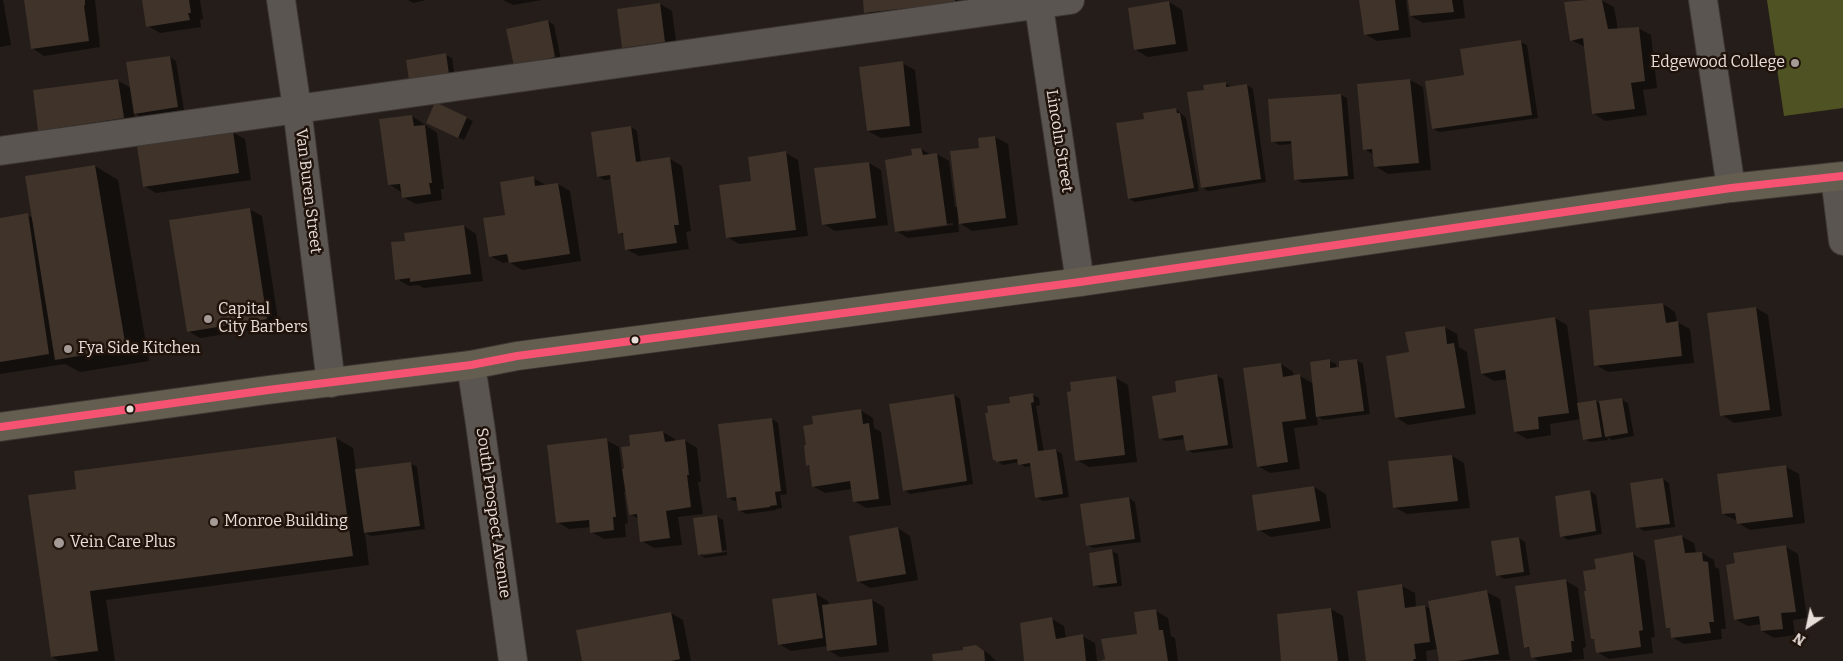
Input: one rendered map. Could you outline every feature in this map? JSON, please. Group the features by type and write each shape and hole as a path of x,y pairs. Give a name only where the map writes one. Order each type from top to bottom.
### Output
{"main road":[{"path":"0,427 470,364 517,356 1080,282 1731,188 1839,176"}],"street":[{"name":"Van Buren Street","path":"281,0 297,108 331,383"},
{"path":"0,151 1038,2 1070,0"},
{"path":"1703,0 1731,188"},
{"name":"Lincoln Street","path":"1038,2 1080,282"},
{"path":"1839,176 1843,242"},
{"name":"South Prospect Avenue","path":"470,364 482,434 513,661"}],"green space":[{"path":"1767,0 1843,0 1843,108 1784,116"}],"building":[{"path":"24,0 85,0 84,6 89,41 31,49"},
{"path":"142,0 189,0 191,13 188,13 190,20 146,27"},
{"path":"863,0 955,0 956,10 918,14 917,7 864,13"},
{"path":"1359,0 1395,0 1399,30 1364,35"},
{"path":"1408,0 1452,0 1454,12 1410,16"},
{"path":"1602,0 1608,29 1639,27 1645,81 1631,83 1635,109 1592,114 1583,38 1570,41 1564,2"},
{"path":"1169,1 1176,44 1134,50 1128,8"},
{"path":"660,3 665,42 622,48 617,9"},
{"path":"548,20 555,57 514,66 506,29"},
{"path":"1521,40 1532,115 1432,129 1425,81 1464,75 1460,49"},
{"path":"446,53 450,81 410,87 406,60"},
{"path":"170,56 178,107 134,114 126,62"},
{"path":"903,61 910,126 867,131 859,67"},
{"path":"118,79 124,118 38,131 33,90"},
{"path":"1410,79 1419,163 1374,167 1372,149 1363,150 1357,84"},
{"path":"1226,82 1226,87 1247,84 1261,179 1201,188 1187,92 1204,90 1203,85"},
{"path":"1341,94 1348,176 1294,180 1291,141 1271,142 1268,99"},
{"path":"435,102 467,117 458,138 426,123"},
{"path":"1176,108 1177,113 1180,113 1194,188 1128,199 1116,123 1144,119 1143,113"},
{"path":"412,115 414,126 425,125 432,183 429,183 431,194 402,198 400,184 388,185 379,119"},
{"path":"631,126 636,162 670,157 679,225 674,225 677,243 625,250 623,233 618,234 610,175 597,177 591,132"},
{"path":"233,131 239,173 143,187 137,146"},
{"path":"995,136 1006,218 959,224 950,151 979,148 978,138"},
{"path":"921,148 923,155 937,153 947,225 895,232 885,160 912,155 911,149"},
{"path":"786,151 796,230 726,238 719,185 751,181 748,157"},
{"path":"869,162 876,218 822,225 814,168"},
{"path":"95,165 126,348 55,360 25,176"},
{"path":"534,176 535,186 558,183 570,254 509,263 507,254 489,257 483,218 505,215 500,182"},
{"path":"250,208 267,319 187,332 169,220"},
{"path":"28,213 49,354 0,362 0,218"},
{"path":"464,225 471,274 410,282 410,278 395,280 391,242 405,241 404,233"},
{"path":"1663,303 1666,323 1678,321 1682,356 1594,366 1589,310"},
{"path":"1756,307 1770,410 1720,416 1707,313"},
{"path":"1555,317 1569,413 1538,417 1539,429 1514,432 1505,370 1481,374 1474,329"},
{"path":"1445,326 1447,344 1454,343 1465,408 1395,418 1386,356 1409,352 1405,332"},
{"path":"1330,359 1330,368 1339,367 1339,361 1357,359 1364,411 1316,417 1310,362"},
{"path":"1281,363 1283,377 1300,374 1306,419 1282,422 1288,462 1257,467 1243,368"},
{"path":"1217,374 1228,445 1186,451 1183,435 1159,439 1152,396 1176,392 1175,381"},
{"path":"1116,376 1125,455 1075,461 1067,392 1071,391 1070,382"},
{"path":"1033,393 1034,402 1031,403 1038,451 1056,449 1063,494 1035,498 1030,463 1018,465 1017,459 996,462 993,460 985,413 988,413 987,406 1010,403 1009,397"},
{"path":"954,394 967,481 903,491 889,404"},
{"path":"1622,398 1628,433 1605,437 1599,401"},
{"path":"1596,400 1602,437 1583,440 1577,403"},
{"path":"861,409 863,424 869,423 879,499 853,502 850,481 812,487 809,465 806,466 804,445 806,445 803,426 813,424 812,416"},
{"path":"772,418 781,491 775,492 777,505 738,511 736,497 727,498 718,424"},
{"path":"663,431 665,442 685,439 691,507 666,511 670,538 640,542 637,514 629,515 622,469 624,468 621,447 630,446 629,435"},
{"name":"Monroe Building","path":"336,437 353,556 90,591 98,651 51,657 28,495 76,489 74,471"},
{"path":"607,438 616,517 613,517 614,530 590,533 589,520 556,523 547,445"},
{"path":"1452,455 1458,501 1393,508 1388,461"},
{"path":"411,462 420,526 364,533 355,469"},
{"path":"1786,465 1793,517 1737,524 1735,513 1722,514 1717,474"},
{"path":"1663,478 1670,524 1636,528 1630,483"},
{"path":"1314,486 1320,521 1257,531 1252,495"},
{"path":"1590,490 1596,531 1560,537 1555,496"},
{"path":"1129,497 1135,539 1086,546 1080,504"},
{"path":"717,515 722,552 698,555 693,518"},
{"path":"898,527 906,574 857,582 849,536"},
{"path":"1682,535 1685,553 1702,552 1703,561 1708,562 1714,622 1709,622 1711,633 1671,638 1670,628 1666,628 1654,540"},
{"path":"1519,537 1524,572 1496,576 1491,541"},
{"path":"1786,545 1796,612 1781,613 1783,629 1761,631 1759,616 1734,620 1726,565 1735,563 1733,553"},
{"path":"1112,549 1117,583 1093,586 1089,553"},
{"path":"1633,552 1643,630 1639,631 1641,647 1596,653 1594,639 1591,639 1583,571 1596,569 1594,559"},
{"path":"1566,579 1574,641 1571,641 1572,652 1531,658 1529,647 1524,648 1515,586"},
{"path":"1402,584 1405,608 1425,605 1430,642 1414,644 1416,659 1413,659 1414,661 1366,661 1357,591"},
{"path":"1487,590 1499,654 1458,661 1439,661 1428,601"},
{"path":"816,593 823,638 778,645 772,599"},
{"path":"872,599 877,645 827,651 822,605"},
{"path":"1331,608 1338,661 1281,661 1277,614"},
{"path":"1156,609 1159,630 1163,630 1168,661 1100,661 1105,659 1101,639 1137,634 1134,612"},
{"path":"671,612 680,659 671,661 582,661 576,630"},
{"path":"1052,617 1056,639 1083,634 1086,661 1024,661 1020,623"},
{"path":"976,645 984,651 985,661 933,661 932,654 963,650 963,647"}],"transit line":[{"path":"0,427 268,390 471,365 517,356 1080,282 1731,188 1843,176"}],"place":[{"name":"Edgewood College","path":"1795,63"},
{"name":"Capital City Barbers","path":"208,319"},
{"name":"Fya Side Kitchen","path":"68,349"},
{"name":"Monroe Building","path":"214,522"},
{"name":"Vein Care Plus","path":"59,543"}]}
